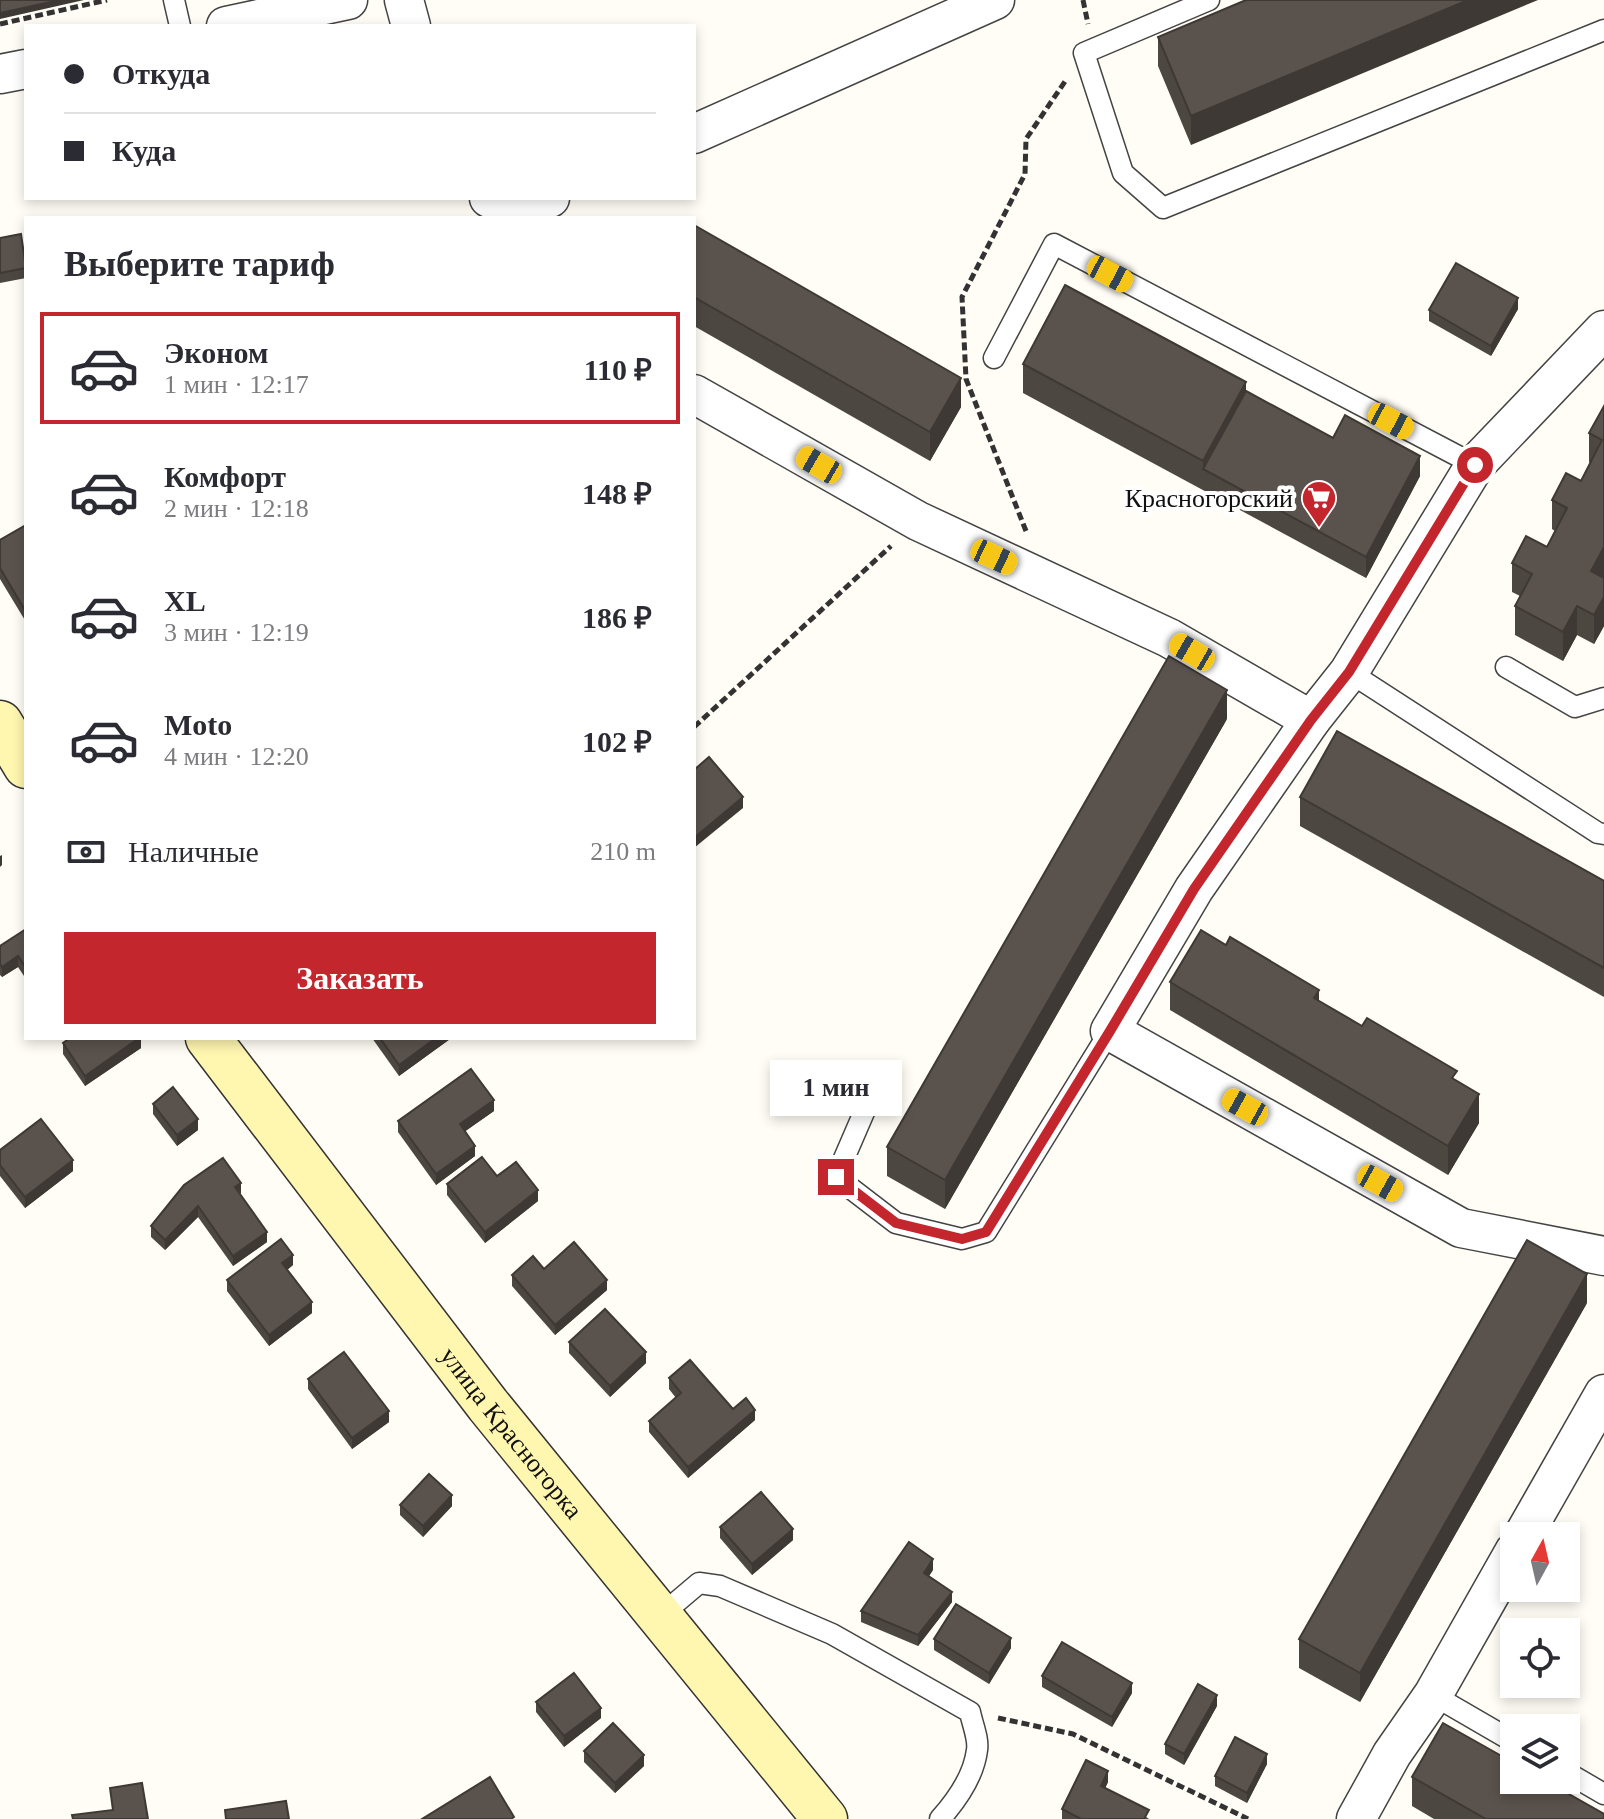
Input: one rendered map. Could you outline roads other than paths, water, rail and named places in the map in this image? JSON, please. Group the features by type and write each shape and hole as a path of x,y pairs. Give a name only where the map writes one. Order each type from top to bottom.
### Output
{"main road":[{"path":"0,723 24,763"},
{"name":"улица Красногорка","path":"210,1040 488,1405 825,1819"}],"street":[{"path":"235,24 348,0"},
{"path":"404,0 410,24"},
{"path":"696,133 995,0"},
{"path":"0,74 24,69"},
{"path":"493,200 506,206 533,205 545,200"},
{"path":"1604,330 1475,465 1349,672 1311,720 1194,889 1110,1031 1461,1228 1604,1256"},
{"path":"696,395 918,521 1169,638 1311,720"},
{"path":"1531,1522 1604,1394"},
{"path":"1356,1819 1392,1754 1433,1695 1500,1577"}],"lane":[{"path":"174,0 180,24"},
{"path":"1209,0 1084,53 1123,173 1163,208 1604,30"},
{"path":"994,358 1054,244 1475,465"},
{"path":"1506,667 1575,707 1604,698"},
{"path":"1349,672 1585,825 1604,834"},
{"path":"868,1103 836,1177 896,1223 962,1239 986,1232 1110,1031"},
{"path":"660,1616 699,1583 720,1586 832,1634 970,1712 978,1748 970,1774 952,1806 940,1819"},
{"path":"1433,1695 1500,1734"},
{"path":"1580,1780 1604,1794"}],"place":[{"name":"Красногорский","path":"1319,529"}]}
